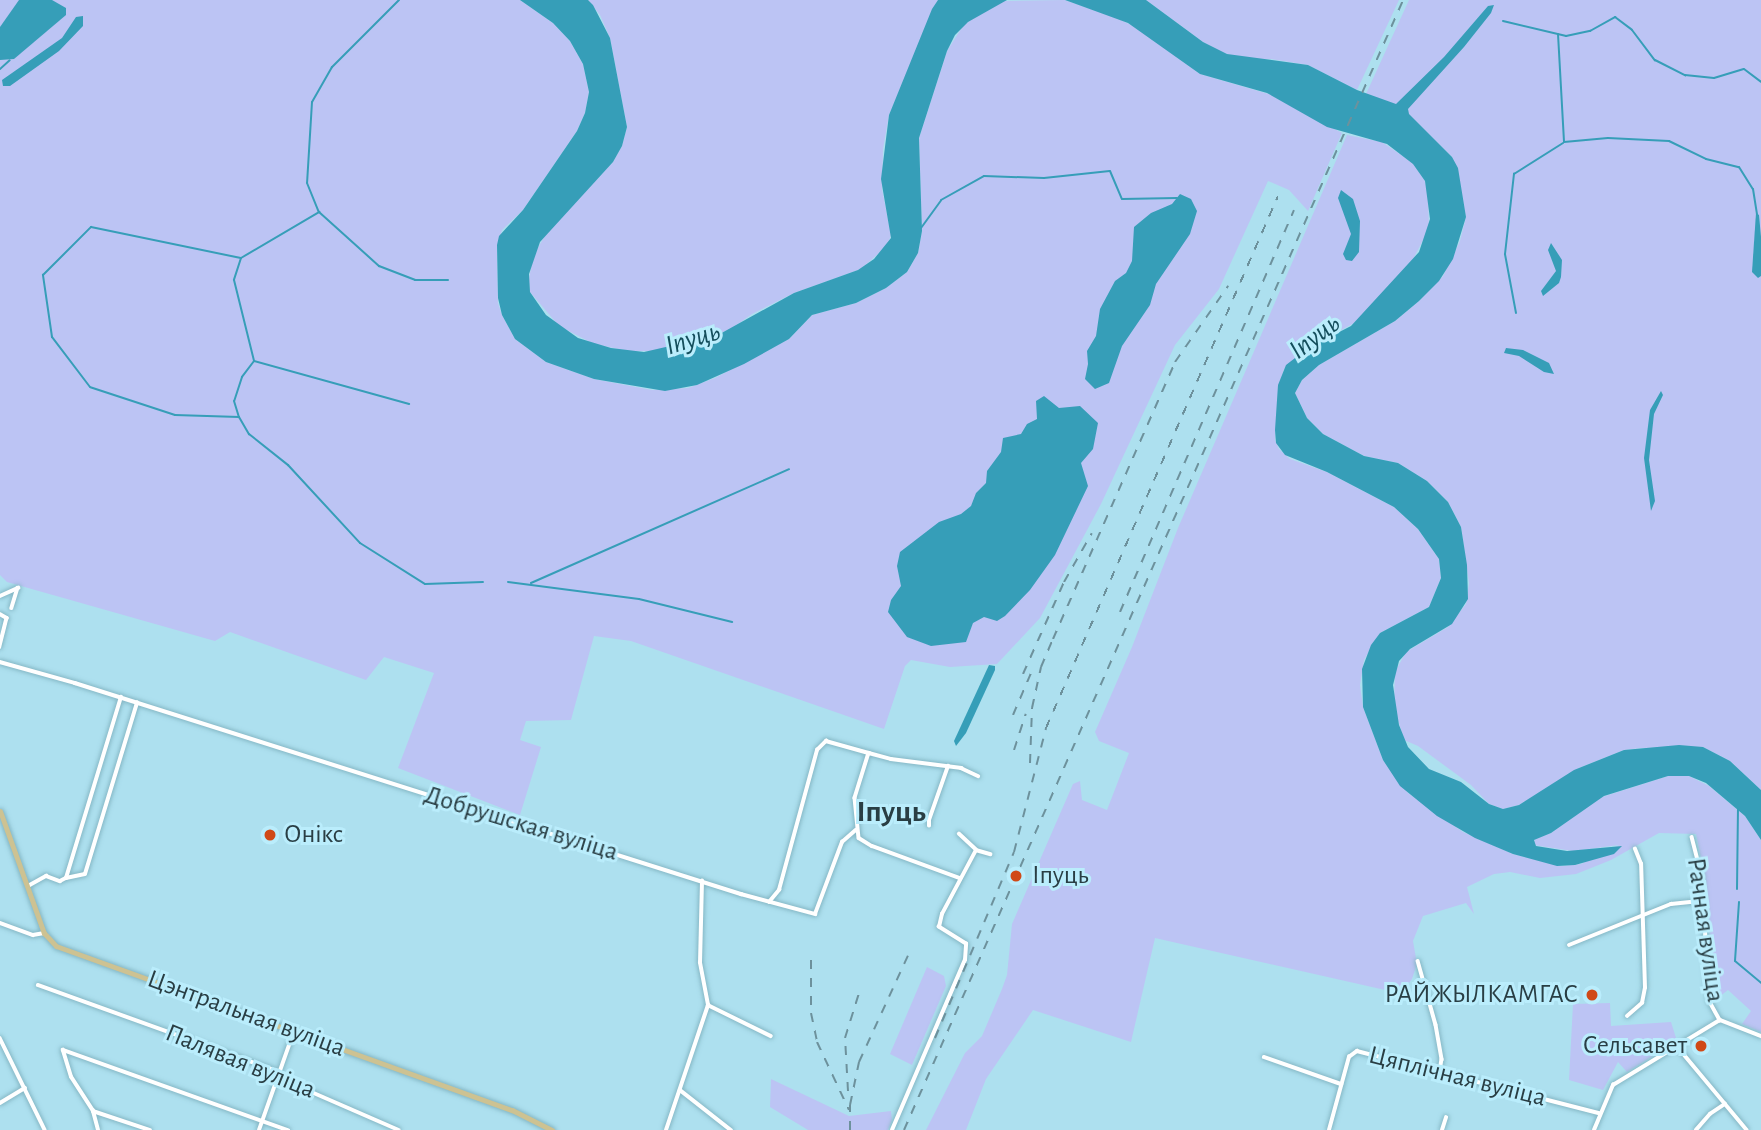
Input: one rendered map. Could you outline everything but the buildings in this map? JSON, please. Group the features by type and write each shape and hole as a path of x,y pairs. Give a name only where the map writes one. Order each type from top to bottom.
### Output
{"main road":[{"path":"0,811 44,933"},
{"name":"Цэнтральная вуліца","path":"44,933 56,946 79,955 512,1110 552,1130"}],"street":[{"path":"0,596 18,588 12,608"},
{"path":"0,614 7,618 0,647"},
{"name":"Добрушская вуліца","path":"0,662 121,697 769,902 815,914 842,842 856,830"},
{"path":"66,878 121,697"},
{"path":"26,887 46,876 60,881 85,874 137,703"},
{"path":"769,902 779,890 821,744 826,741 891,759 948,765 978,776"},
{"path":"869,753 855,798 856,830 859,838 867,844 960,878"},
{"path":"929,826 948,765"},
{"path":"959,834 976,850 990,854"},
{"name":"Рачная вуліца","path":"1692,837 1702,876 1710,1002 1720,1020 1761,1036"},
{"path":"1627,1016 1642,1003 1645,989 1641,864 1635,849"},
{"path":"892,1130 965,960 966,944 939,926 960,878 976,850"},
{"path":"666,1130 708,1005 700,963 702,881"},
{"path":"1569,945 1671,904 1702,901"},
{"path":"0,923 33,935 44,933"},
{"path":"1418,961 1436,1025 1442,1059 1440,1072"},
{"name":"Палявая вуліца","path":"38,985 278,1073 284,1080 400,1130"},
{"path":"708,1005 771,1036"},
{"path":"1594,1130 1613,1085 1720,1020"},
{"path":"259,1130 294,1031"},
{"path":"0,1038 45,1130"},
{"path":"1677,1046 1747,1130"},
{"path":"98,1130 93,1111 71,1077 63,1050 288,1130"},
{"name":"Цяплічная вуліца","path":"1329,1130 1349,1057 1357,1051 1599,1113"},
{"path":"1264,1057 1342,1084"},
{"path":"0,1103 25,1088"},
{"path":"680,1090 731,1130"},
{"path":"1696,1130 1710,1114 1725,1104"},
{"path":"93,1111 150,1130"},
{"path":"1442,1130 1446,1118"}],"shaded area":[{"path":"0,0 520,0 553,23 570,41 583,64 589,92 585,113 577,131 523,210 502,230 497,249 498,303 502,315 515,339 546,362 594,379 652,390 688,388 715,378 789,339 812,315 856,303 886,288 907,272 918,253 922,231 919,138 947,51 963,26 982,11 1004,1 1065,0 1119,19 1137,28 1200,74 1272,95 1342,133 1308,211 1289,190 1268,181 1219,289 1175,345 1101,504 1040,618 997,664 950,667 911,660 905,666 884,729 631,641 594,636 571,720 526,721 520,740 541,747 520,815 398,768 434,673 384,657 366,680 230,632 215,641 7,582 0,575"},
{"path":"19,0 52,0 66,8 66,15 14,59 0,60 0,27"},
{"path":"520,0 588,0 593,5 610,38 627,127 622,146 613,162 540,242 529,274 530,292 546,315 578,338 611,348 644,352 718,335 794,293 858,270 874,259 891,238 881,179 889,115 932,9 938,0 1007,0 968,22 955,35 947,51 919,138 922,231 918,253 907,272 886,288 856,303 812,315 789,339 744,364 697,385 665,391 594,379 546,362 515,339 502,315 498,298 499,236 523,210 577,131 585,113 589,92 583,64 570,41 553,23"},
{"path":"588,0 938,0 889,115 883,149 882,189 891,234 888,245 861,269 794,293 752,314 731,329 701,340 656,351 629,351 594,344 559,326 530,292 533,256 546,234 613,162 622,146 627,127 610,38 600,15"},
{"path":"1065,0 1146,0 1203,42 1227,54 1308,65 1357,90 1396,104 1444,57 1488,6 1494,5 1491,13 1464,47 1408,109 1409,114 1452,157 1458,168 1466,217 1453,259 1439,281 1419,301 1395,321 1319,365 1302,380 1295,393 1307,418 1323,434 1364,456 1398,463 1427,481 1448,502 1461,527 1467,565 1468,599 1452,624 1410,649 1399,661 1393,685 1399,725 1408,747 1429,769 1461,782 1489,804 1503,809 1519,805 1574,770 1624,750 1679,745 1703,747 1730,761 1761,790 1761,840 1745,816 1706,783 1689,776 1668,776 1604,796 1551,833 1534,840 1536,846 1567,851 1622,846 1614,854 1575,865 1557,866 1513,854 1475,838 1437,816 1400,786 1383,760 1363,707 1362,669 1371,645 1380,633 1429,607 1441,578 1439,559 1418,529 1394,507 1327,472 1285,455 1276,443 1275,430 1278,385 1286,365 1308,348 1351,326 1419,252 1430,219 1425,181 1413,164 1387,144 1327,127 1267,93 1200,74 1128,23"},
{"path":"1146,0 1399,0 1357,90 1308,65 1271,59 1243,59 1221,52"},
{"path":"1409,0 1761,0 1761,790 1730,761 1703,747 1641,748 1624,750 1579,768 1519,805 1503,809 1489,804 1471,785 1418,746 1404,740 1394,707 1395,672 1406,652 1448,627 1466,604 1469,583 1461,527 1448,502 1427,481 1398,463 1364,456 1323,434 1307,418 1295,393 1302,380 1319,365 1395,321 1419,301 1443,276 1460,241 1466,217 1452,157 1405,111 1366,94"},
{"path":"83,16 83,26 59,51 10,86 3,86 2,80 62,38 76,17"},
{"path":"1347,135 1382,142 1413,163 1425,181 1428,193 1429,229 1411,263 1356,322 1308,348 1284,369 1278,391 1275,440 1279,449 1290,459 1327,472 1394,507 1418,529 1439,559 1441,578 1429,607 1380,633 1364,660 1360,685 1363,707 1383,760 1408,793 1463,832 1513,854 1562,866 1581,864 1619,845 1573,851 1533,845 1535,839 1551,833 1599,798 1668,776 1689,776 1709,786 1745,816 1761,840 1761,1032 1742,1024 1751,1011 1728,990 1715,1000 1705,878 1696,834 1659,833 1611,860 1576,874 1540,878 1510,872 1494,874 1467,887 1474,914 1466,903 1423,916 1413,941 1417,964 1412,979 1405,988 1394,992 1155,938 1131,1042 1033,1010 986,1079 966,1130 926,1130 965,1053 982,1036 1002,989 1007,975 1012,924 1073,784 1080,781 1082,800 1107,810 1129,753 1099,741 1095,732 1132,647 1178,528"},
{"path":"1341,190 1353,199 1360,221 1359,252 1352,261 1346,260 1343,254 1351,234 1338,198"},
{"path":"1180,194 1191,199 1197,211 1190,234 1156,284 1150,305 1122,346 1109,383 1095,389 1085,379 1087,351 1096,336 1100,309 1115,281 1126,273 1132,261 1134,227 1151,213 1172,204"},
{"path":"1756,213 1759,215 1761,237 1761,276 1758,278 1752,272"},
{"path":"1551,243 1562,260 1561,277 1559,283 1543,296 1541,291 1556,271 1548,250"},
{"path":"1506,348 1523,350 1549,363 1554,374 1544,372 1519,356 1504,353"},
{"path":"1661,391 1663,395 1654,414 1649,460 1655,501 1651,511 1644,458 1650,410"},
{"path":"1044,396 1059,408 1080,406 1098,423 1093,449 1081,463 1088,486 1055,555 1030,590 1005,616 997,621 984,617 973,623 966,642 931,646 907,637 888,612 891,600 901,586 897,566 900,552 939,522 961,514 971,506 976,493 986,483 987,471 1001,452 1003,438 1021,434 1027,424 1037,419 1036,401"},
{"path":"989,665 995,666 995,670 966,733 956,746 954,741"},
{"path":"927,967 944,976 946,986 912,1065 890,1054"},
{"path":"1610,1003 1611,1026 1671,1022 1677,1041 1627,1072 1618,1062 1603,1090 1569,1080 1573,1004"},
{"path":"771,1079 849,1116 891,1111 892,1120 888,1130 808,1130 770,1107"}],"waterway":[{"path":"399,0 332,67 312,102 307,183 319,212 379,266 415,280 448,280"},
{"path":"1503,21 1566,36 1590,31 1615,17 1632,30 1655,60 1685,75 1714,78 1744,69 1761,82"},
{"path":"1558,34 1564,142 1608,138 1669,141 1706,159 1739,167 1753,189 1757,215"},
{"path":"0,69 10,60"},
{"path":"1516,313 1505,254 1514,174 1563,143"},
{"path":"921,228 941,200 984,176 1044,178 1110,171 1122,199 1177,198"},
{"path":"239,417 175,415 90,387 52,337 43,275 91,227 241,258 319,212"},
{"path":"241,258 234,280 254,361 409,404"},
{"path":"254,361 242,377 234,401 239,417 249,434 288,465 360,543 425,584 483,582"},
{"path":"531,583 789,469"},
{"path":"508,582 639,599 732,622"},
{"path":"1737,889 1738,809"},
{"path":"1739,902 1735,961 1761,983"}],"railway":[{"path":"904,1130 1403,0"},
{"path":"935,1038 1014,852 1046,728 1278,196"},
{"path":"1120,612 1294,210"},
{"path":"1030,763 1032,708 1041,667 1175,362 1228,286"},
{"path":"1023,674 1064,582 1092,533"},
{"path":"1013,715 1034,666"},
{"path":"1014,750 1026,714"},
{"path":"850,1130 850,1105 859,1062 911,949"},
{"path":"811,960 811,1013 817,1042 849,1110"},
{"path":"848,1091 845,1038 859,993"}],"place":[{"name":"Онікс","path":"270,835"},
{"name":"Іпуць","path":"1016,876"},
{"name":"РАЙЖЫЛКАМГАС","path":"1592,995"},
{"name":"Сельсавет","path":"1701,1046"}],"district":[{"name":"Іпуць","path":"891,812"}]}
